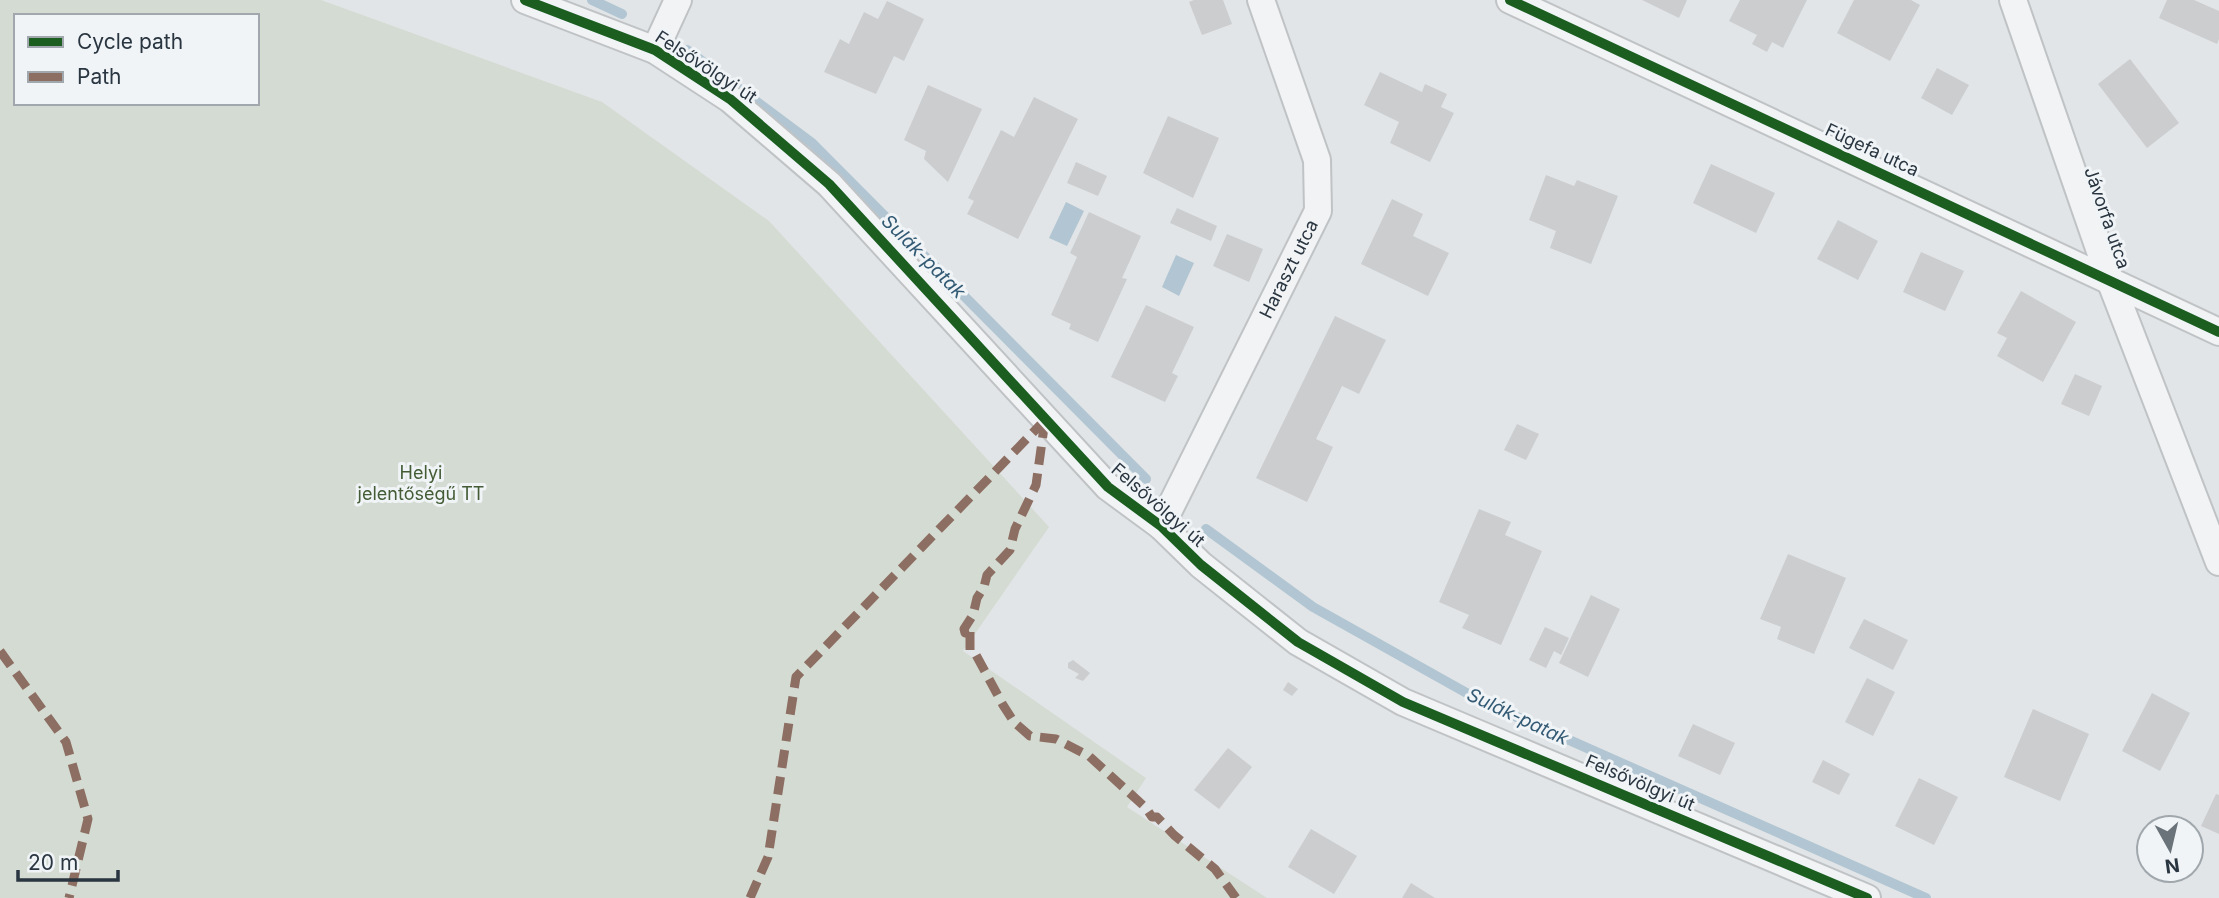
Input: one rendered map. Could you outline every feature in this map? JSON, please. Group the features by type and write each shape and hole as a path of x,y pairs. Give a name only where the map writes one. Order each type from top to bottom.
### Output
{"street":[{"name":"Felsővölgyi út","path":"525,0 655,50 730,99 829,184 1108,487 1161,526 1201,565 1298,642 1403,702 1867,898"},
{"path":"655,50 678,0"},
{"name":"Haraszt utca","path":"1161,526 1318,211 1317,160 1261,0"},
{"name":"Fügefa utca","path":"1510,0 2219,332"},
{"name":"Jávorfa utca","path":"2012,0 2110,280 2219,562"}],"green space":[{"name":"Helyi jelentőségű TT","path":"0,0 321,0 602,102 769,221 1049,527 963,651 1146,778 1127,807 1267,898 0,898"}],"water":[{"path":"1066,202 1084,211 1067,246 1049,238"},
{"path":"1176,255 1194,263 1179,296 1162,287"}],"building":[{"path":"1223,0 1232,24 1202,35 1189,2"},
{"path":"1642,0 1687,0 1679,18"},
{"path":"1740,0 1807,0 1783,48 1772,42 1767,52 1752,44 1757,35 1729,21"},
{"path":"1854,0 1911,0 1920,5 1890,61 1837,33"},
{"path":"2167,0 2194,0 2219,11 2217,44 2159,18"},
{"path":"887,1 924,19 904,61 894,56 876,94 824,72 840,39 849,44 864,12 878,19"},
{"path":"2130,59 2179,123 2147,148 2098,84"},
{"path":"1937,68 1969,85 1952,115 1921,98"},
{"path":"1380,72 1422,92 1425,84 1447,94 1441,107 1454,113 1430,162 1390,143 1399,122 1364,105"},
{"path":"928,85 982,109 948,182 924,159 926,151 904,140"},
{"path":"1034,97 1078,119 1018,239 967,214 974,201 968,198 1001,130 1014,137"},
{"path":"1168,116 1219,138 1193,198 1143,173"},
{"path":"1076,162 1107,176 1098,196 1067,183"},
{"path":"1711,164 1775,193 1756,233 1693,203"},
{"path":"1546,175 1574,186 1577,180 1618,196 1591,264 1550,248 1556,231 1529,220"},
{"path":"1392,199 1423,214 1413,236 1449,253 1428,296 1361,264"},
{"path":"1177,208 1217,226 1211,241 1170,223"},
{"path":"1089,212 1141,236 1122,278 1127,279 1098,342 1069,329 1071,324 1051,315 1077,257 1070,253"},
{"path":"1838,220 1878,241 1858,280 1817,259"},
{"path":"1227,234 1263,249 1249,282 1213,266"},
{"path":"1921,252 1964,271 1945,311 1903,292"},
{"path":"2021,291 2076,322 2043,382 1997,356 2007,338 1997,333"},
{"path":"1146,305 1194,327 1172,373 1178,376 1165,402 1111,377"},
{"path":"1335,316 1386,340 1359,394 1342,386 1316,439 1333,447 1307,502 1256,478"},
{"path":"2075,374 2102,386 2089,416 2061,404"},
{"path":"1517,424 1539,434 1526,460 1504,450"},
{"path":"1479,509 1511,522 1505,535 1542,551 1501,645 1462,628 1469,615 1439,602"},
{"path":"1788,554 1846,578 1814,654 1777,639 1781,627 1760,619"},
{"path":"1591,595 1620,609 1588,677 1559,663"},
{"path":"1864,619 1908,640 1893,670 1849,648"},
{"path":"1545,627 1569,638 1561,655 1554,651 1546,668 1529,660"},
{"path":"1073,660 1090,673 1083,681 1075,678 1079,674 1068,668 1068,663"},
{"path":"1867,678 1895,692 1873,736 1845,722"},
{"path":"1288,682 1298,689 1292,696 1283,690"},
{"path":"2152,693 2190,713 2160,771 2122,751"},
{"path":"2033,709 2089,734 2060,801 2004,777"},
{"path":"1693,724 1735,743 1720,775 1678,756"},
{"path":"1228,748 1252,767 1219,809 1194,790"},
{"path":"1823,760 1850,774 1839,795 1812,782"},
{"path":"1919,778 1958,797 1934,845 1895,826"},
{"path":"2216,794 2219,795 2219,834 2205,828 2205,817"},
{"path":"1311,829 1357,856 1334,894 1288,867"},
{"path":"1411,883 1435,898 1402,898"}],"waterway":[{"name":"Sulák-patak","path":"592,0 622,14"},
{"name":"Sulák-patak","path":"687,50 812,143 1146,479"},
{"name":"Sulák-patak","path":"1206,529 1313,607 1481,701 1926,898"}],"marked path":[{"path":"1045,420 1036,485 1015,529 1010,550 987,575 973,615 964,629 965,633 970,629 970,651 975,653 1014,722 1030,736 1056,739 1089,756 1146,808 1152,817 1157,817 1215,869 1236,898"},
{"path":"750,898 768,857 796,677 1045,420"},
{"path":"0,651 66,742 88,819 69,898"}],"cycle path":[{"path":"525,0 655,50 730,99 829,184 1108,487 1161,526 1201,565 1298,642 1403,702 1867,898"},
{"path":"1510,0 2219,332"}]}
